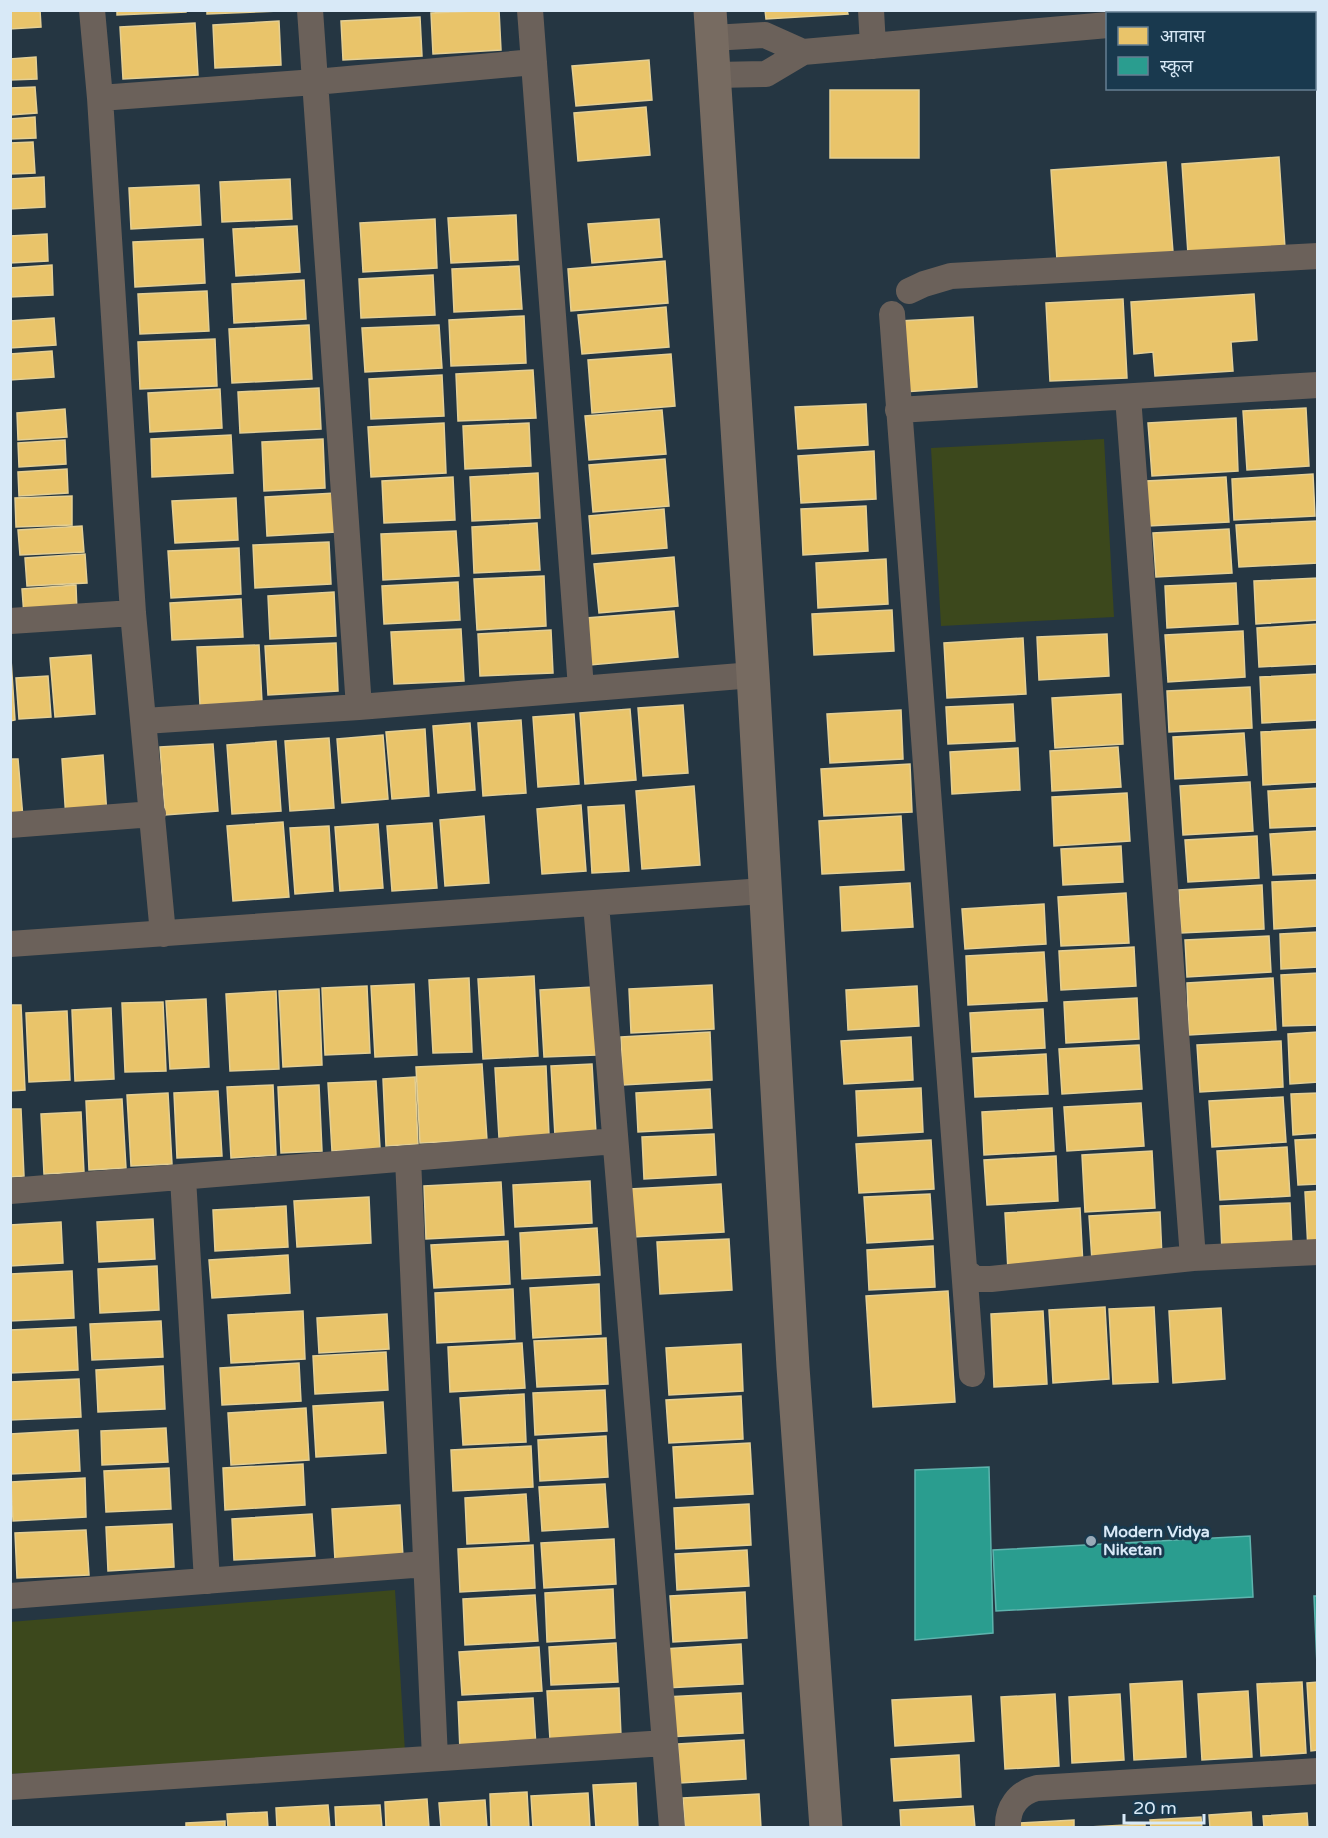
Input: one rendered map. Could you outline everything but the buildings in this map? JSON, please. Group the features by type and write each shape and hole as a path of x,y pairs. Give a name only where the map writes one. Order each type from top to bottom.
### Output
{"street":[{"path":"92,10 100,98 133,613 163,934"},
{"path":"310,10 359,707"},
{"path":"530,10 581,688"},
{"path":"871,10 873,46"},
{"path":"1258,12 1275,10"},
{"path":"803,52 765,35 711,24 753,675 794,1378 826,1827"},
{"path":"716,75 766,74 803,52 1106,26"},
{"path":"100,98 315,82 534,62"},
{"path":"909,291 951,276 1317,256"},
{"path":"892,314 972,1374"},
{"path":"898,410 1317,385"},
{"path":"1128,397 1193,1258"},
{"path":"10,621 133,613"},
{"path":"144,722 753,675"},
{"path":"10,825 153,814"},
{"path":"10,944 764,891"},
{"path":"596,904 672,1827"},
{"path":"10,1191 615,1141"},
{"path":"408,1159 435,1758"},
{"path":"183,1178 207,1581"},
{"path":"965,1271 975,1279 991,1279 1193,1258 1317,1252"},
{"path":"10,1596 426,1564"},
{"path":"10,1787 665,1743"},
{"path":"1008,1827 1014,1802 1025,1791 1037,1788 1317,1771"}],"green space":[{"path":"1104,439 1114,617 941,626 931,448"},
{"path":"395,1590 405,1752 10,1774 10,1622"}],"place":[{"name":"Modern Vidya Niketan","path":"1091,1541"}]}
